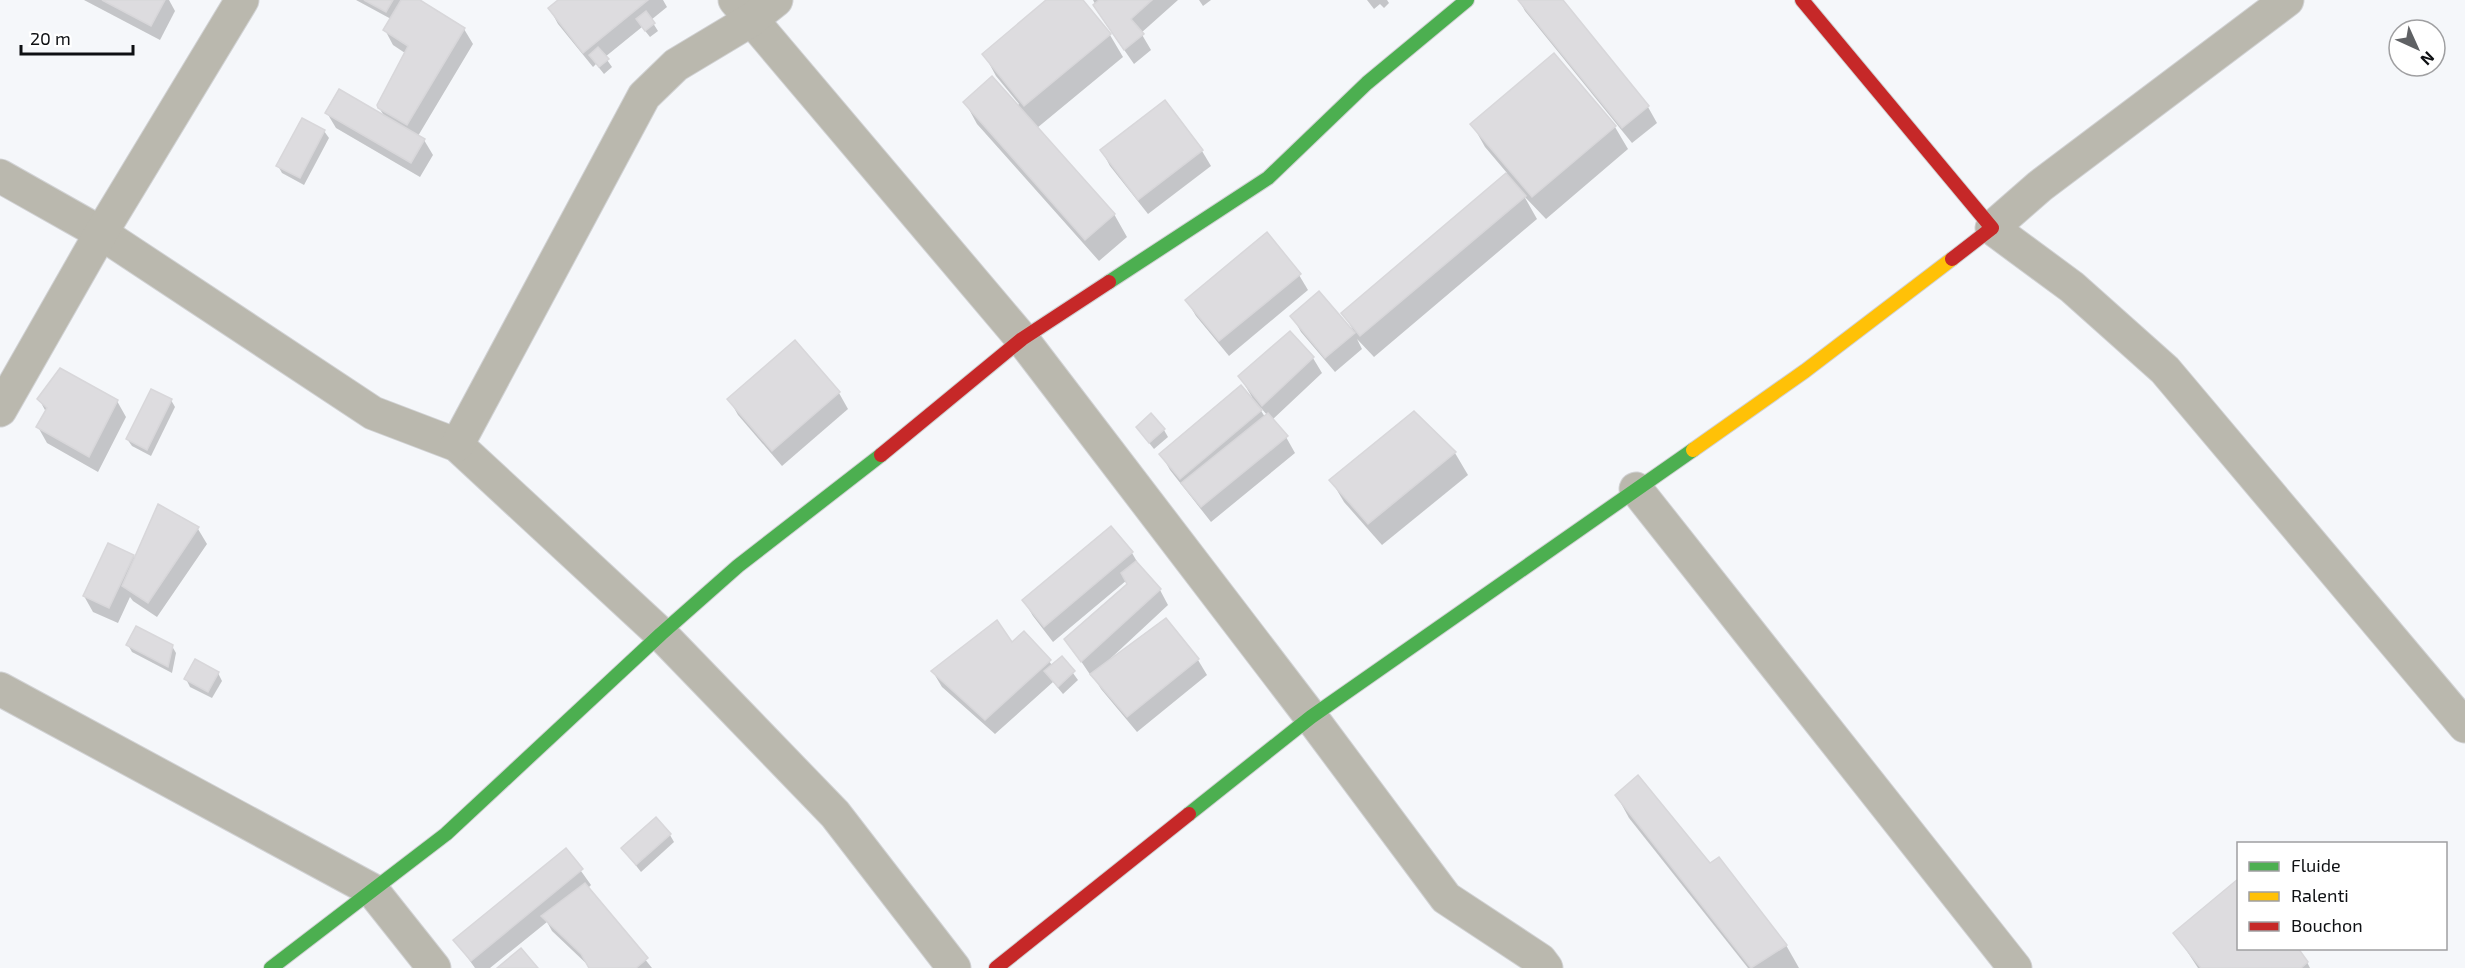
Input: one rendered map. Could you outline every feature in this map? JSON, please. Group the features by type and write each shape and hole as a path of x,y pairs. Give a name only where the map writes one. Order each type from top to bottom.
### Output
{"street":[{"path":"0,410 101,233 242,0"},
{"path":"271,968 446,834 660,634 738,566 847,483 1022,339 1268,178 1367,83 1467,0"},
{"path":"1802,0 1992,228 2072,287 2165,370 2465,726"},
{"path":"996,968 1311,717 1805,371 1992,228 2040,186 2287,0"},
{"path":"457,445 644,96 676,65 754,7 1022,339 1311,717 1446,898 1540,960 1546,968"},
{"path":"0,176 101,233 373,413 457,445 660,634 835,814 954,968"},
{"path":"1636,489 2015,968"},
{"path":"0,688 372,890 434,968"}],"building":[{"path":"102,0 165,0 151,26"},
{"path":"364,0 393,0 386,12"},
{"path":"401,0 420,0 465,28 407,125 378,108 377,105 408,46 383,30"},
{"path":"558,0 648,0 583,53 548,8"},
{"path":"1046,0 1083,0 1111,34 1024,106 982,54"},
{"path":"1099,0 1152,0 1131,19 1144,34 1124,50 1093,5"},
{"path":"1518,0 1563,0 1649,106 1622,128"},
{"path":"646,11 655,23 645,31 636,19"},
{"path":"598,47 609,59 599,67 589,55"},
{"path":"1554,53 1616,126 1532,197 1470,124"},
{"path":"992,76 1115,214 1085,240 963,102"},
{"path":"339,89 425,139 411,163 325,113"},
{"path":"1165,100 1203,150 1138,200 1100,150"},
{"path":"302,118 325,130 300,178 276,166"},
{"path":"1506,173 1526,196 1360,336 1341,313"},
{"path":"1267,232 1301,274 1219,341 1185,300"},
{"path":"1319,291 1355,333 1325,358 1290,316"},
{"path":"1290,331 1314,357 1262,406 1238,376"},
{"path":"795,340 840,392 772,451 727,399"},
{"path":"60,368 118,400 89,457 36,427 47,408 37,399"},
{"path":"1241,385 1262,410 1180,479 1159,454"},
{"path":"151,389 172,399 147,450 126,439"},
{"path":"1414,411 1456,452 1368,524 1329,480"},
{"path":"1151,413 1165,429 1149,443 1136,427"},
{"path":"1268,413 1288,436 1201,507 1181,483"},
{"path":"158,504 199,527 148,603 122,586"},
{"path":"1111,526 1133,552 1044,627 1022,600"},
{"path":"108,543 134,555 109,608 83,596"},
{"path":"1136,561 1161,589 1081,662 1064,639 1127,584 1121,573"},
{"path":"1166,618 1199,659 1127,717 1090,674"},
{"path":"997,620 1012,642 1024,631 1051,660 985,720 931,671"},
{"path":"136,626 173,645 168,667 126,645"},
{"path":"1062,656 1075,671 1058,687 1044,671"},
{"path":"195,659 219,672 208,692 184,679"},
{"path":"1638,775 1710,863 1719,857 1787,945 1751,968 1615,795"},
{"path":"656,817 671,834 636,865 621,848"},
{"path":"566,848 583,869 471,961 453,940"},
{"path":"2237,880 2237,950 2299,950 2308,962 2301,968 2201,968 2173,933"},
{"path":"585,883 648,958 636,968 589,968 581,954 541,916"},
{"path":"521,948 538,968 497,968"}],"traffic: fast":[{"path":"1109,282 1268,178 1367,83 1467,0"},
{"path":"1189,814 1311,717 1693,450"},
{"path":"271,968 446,834 661,634 738,566 881,455"}],"traffic: slow":[{"path":"1693,450 1805,371 1952,259"}],"traffic: jam":[{"path":"1802,0 1992,228 1952,259"},
{"path":"881,455 1022,339 1109,282"},
{"path":"996,968 1189,814"}]}
